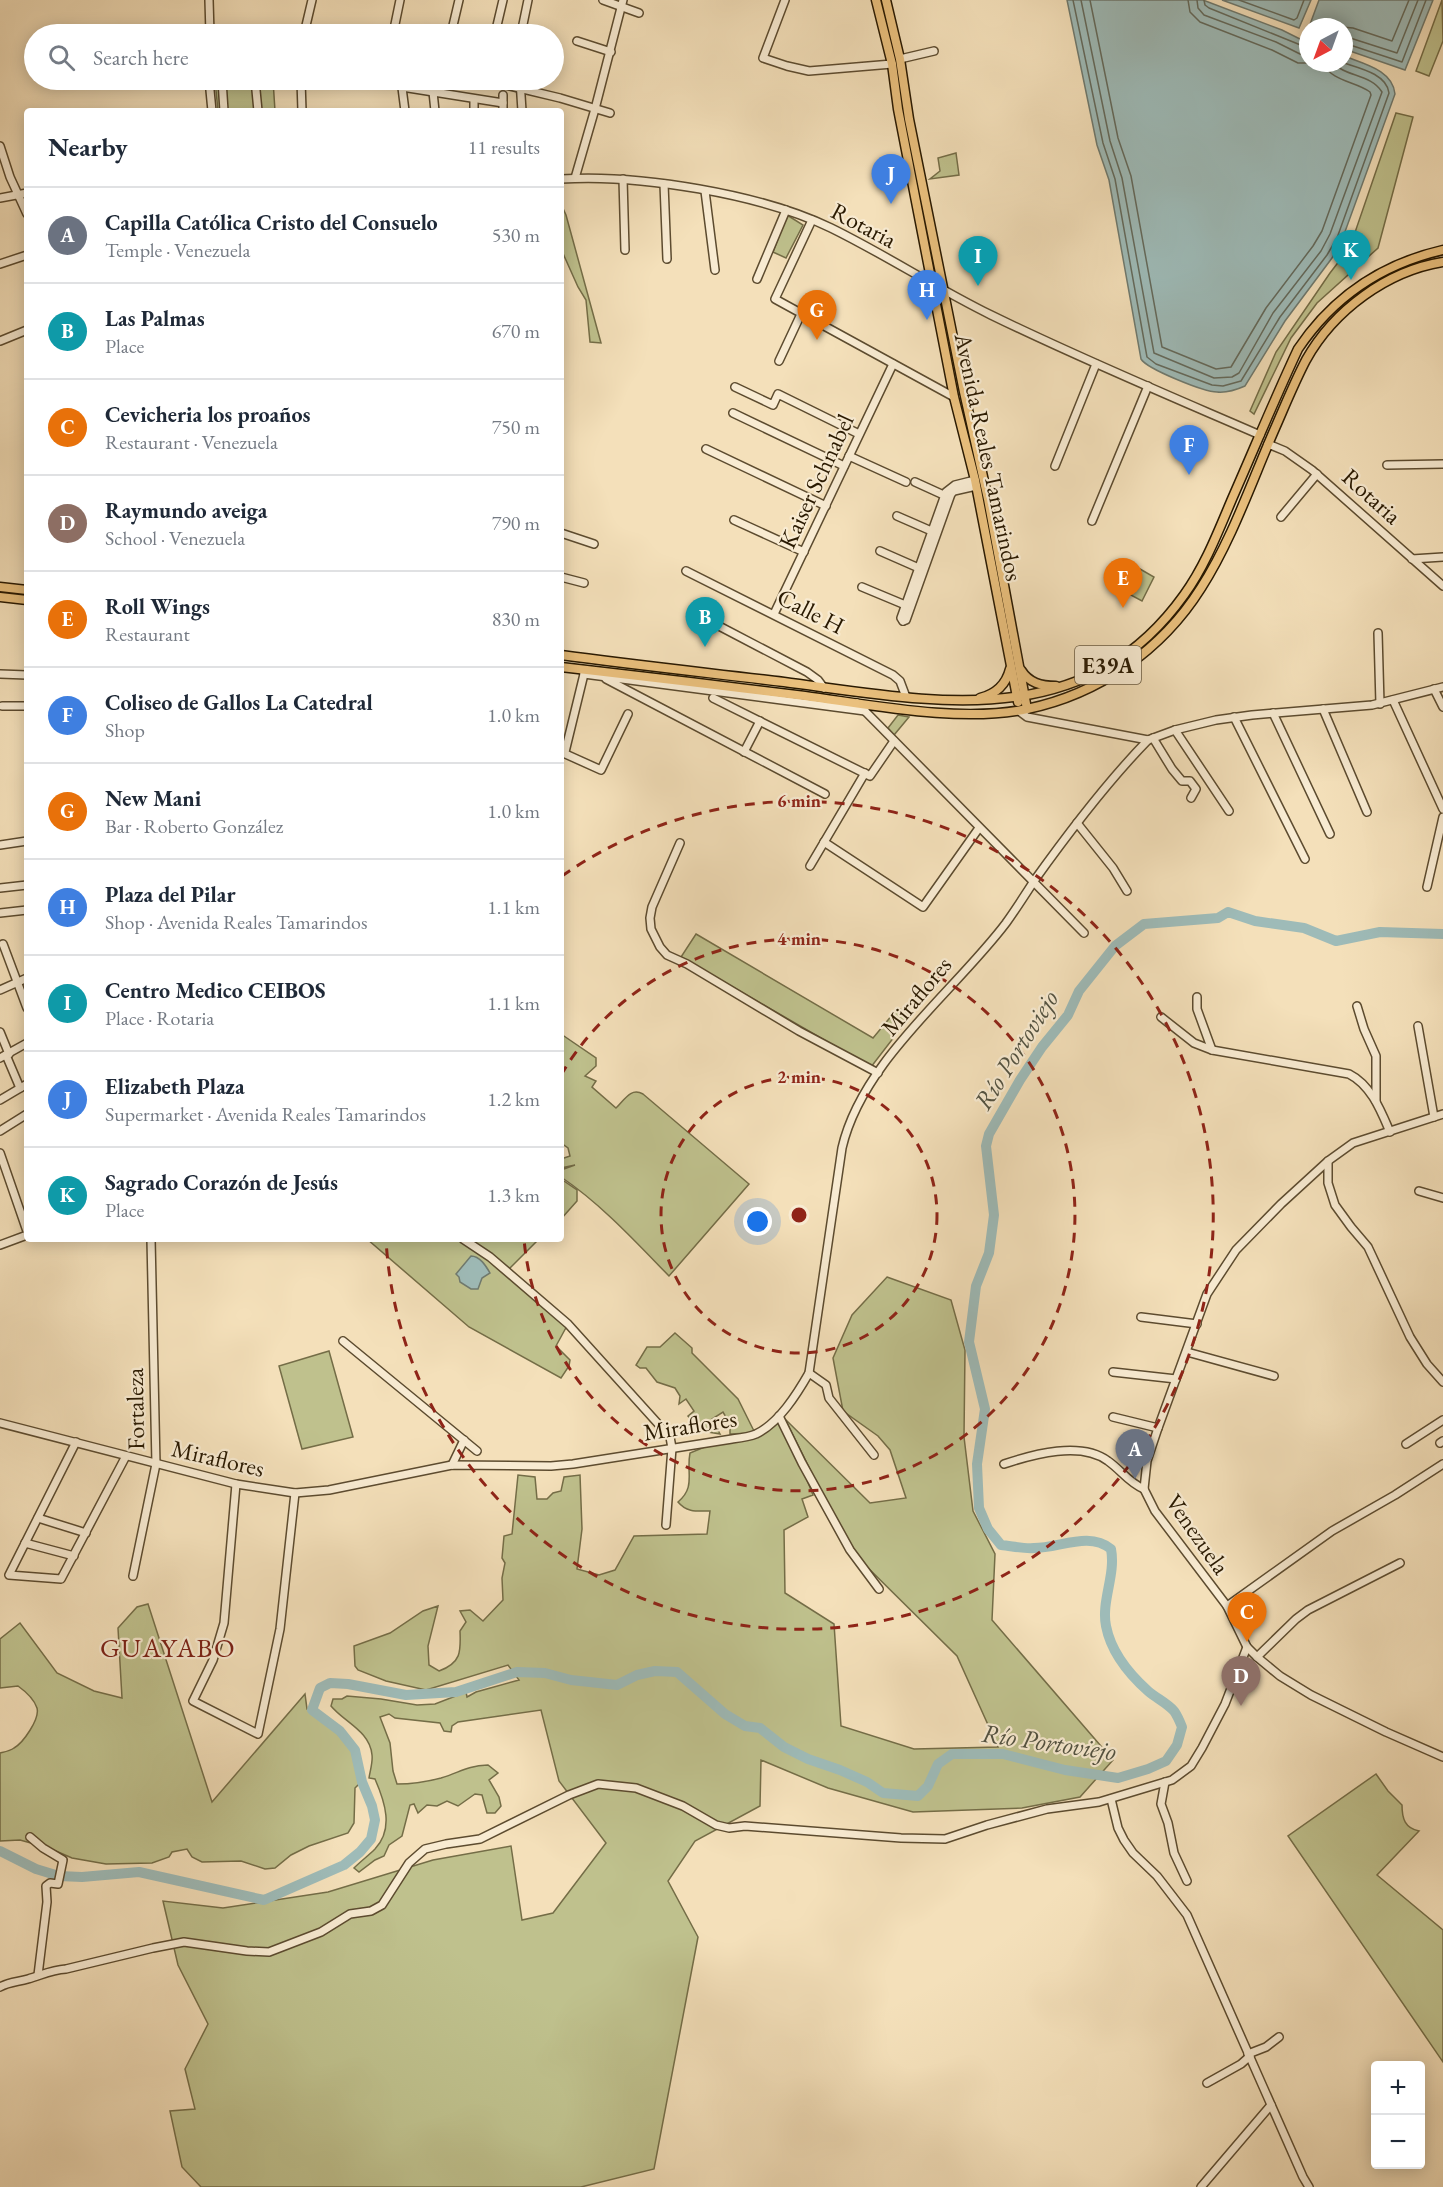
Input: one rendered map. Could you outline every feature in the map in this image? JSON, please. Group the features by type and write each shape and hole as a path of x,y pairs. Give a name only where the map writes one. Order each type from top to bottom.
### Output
{"main road":[{"name":"Avenida Reales Tamarindos","path":"876,0 892,64 900,121 954,397 1015,663"},
{"name":"Avenida Reales Tamarindos","path":"886,0 900,58 909,119 964,392 988,498 1023,710"},
{"path":"900,121 909,119"},
{"name":"E39A","path":"564,655 824,688 959,701 1021,697 1068,684 1122,656 1152,632 1193,581 1212,546 1298,349 1326,313 1351,291 1379,273 1405,260 1443,250"},
{"name":"E39A","path":"564,667 729,691 943,712 983,713 1023,710 1076,694 1109,678 1133,662 1166,634 1190,604 1213,568 1307,358 1337,319 1360,298 1389,280 1416,269 1443,262"},
{"path":"0,587 24,590"},
{"path":"0,597 24,600"},
{"path":"959,701 984,697 996,692 1006,681 1015,663 1024,675 1037,684 1050,686 1068,684"}],"street":[{"path":"209,0 210,24"},
{"path":"306,24 312,0"},
{"path":"395,24 400,0"},
{"path":"453,24 459,0"},
{"path":"497,24 503,0"},
{"path":"523,24 528,0"},
{"path":"603,0 639,13"},
{"path":"785,0 763,58 809,70 892,64"},
{"path":"574,178 622,5"},
{"path":"577,41 610,52"},
{"path":"900,58 934,51"},
{"path":"210,90 212,108"},
{"path":"223,90 224,108"},
{"path":"256,90 258,108"},
{"path":"301,90 302,108"},
{"path":"402,90 405,108"},
{"path":"426,90 503,103"},
{"path":"520,90 522,108"},
{"path":"527,90 610,113"},
{"path":"433,92 435,108"},
{"path":"474,99 474,108"},
{"path":"0,146 24,208"},
{"name":"Rotaria","path":"564,179 623,179 664,184 786,210 854,240 945,292 1096,364 1260,435"},
{"path":"623,179 626,250"},
{"path":"664,184 668,259"},
{"path":"705,192 715,270"},
{"path":"0,198 24,194"},
{"path":"757,279 786,210"},
{"path":"812,220 774,299 954,397"},
{"path":"0,264 24,256"},
{"path":"779,361 801,314"},
{"path":"0,341 24,331"},
{"name":"Kaiser Schnabel","path":"774,614 893,364"},
{"path":"1055,466 1096,364"},
{"path":"1092,521 1148,386"},
{"path":"735,387 773,405 778,394 859,434"},
{"path":"733,413 844,466"},
{"name":"Rotaria","path":"1268,444 1294,457 1317,474 1443,586"},
{"path":"706,449 825,506"},
{"path":"849,456 906,482"},
{"path":"1387,465 1443,464"},
{"path":"1281,517 1317,474"},
{"path":"915,482 947,497"},
{"path":"862,587 908,606 952,486 975,483"},
{"path":"897,516 934,533"},
{"path":"734,520 804,552"},
{"path":"564,535 594,544"},
{"path":"880,551 921,569"},
{"path":"1412,559 1443,557"},
{"name":"Calle H","path":"686,571 893,675 900,681 906,697"},
{"path":"564,578 584,583"},
{"path":"719,626 807,672 824,688"},
{"path":"1378,633 1380,704"},
{"path":"564,748 586,671 825,794"},
{"path":"804,685 808,679 807,672"},
{"path":"0,674 24,675"},
{"path":"601,677 729,691 865,711"},
{"path":"1023,710 1027,717 1151,739 1175,730 1234,717 1380,704 1443,687"},
{"path":"1434,689 1443,707"},
{"path":"728,705 729,691"},
{"path":"712,698 870,776 894,741"},
{"path":"1393,700 1443,809"},
{"path":"857,703 1084,933"},
{"path":"2,706 24,706"},
{"path":"1323,709 1367,812"},
{"path":"1273,713 1330,834"},
{"path":"564,752 601,770 628,714"},
{"path":"1234,717 1305,859"},
{"path":"744,752 760,721"},
{"path":"1175,730 1229,811"},
{"path":"1151,739 1182,781 1190,781 1196,789 1191,798"},
{"name":"Miraflores","path":"0,1423 236,1484 295,1493 330,1490 452,1465 573,1464 732,1439 756,1433 779,1416 798,1393 809,1372 842,1148 856,1110 878,1073 924,1014 1006,922 1077,823 1119,771 1151,739"},
{"path":"810,866 865,773"},
{"path":"1427,887 1443,817"},
{"path":"1077,823 1113,868 1127,891"},
{"path":"824,842 923,908 979,828"},
{"path":"0,845 24,841"},
{"path":"680,843 652,906 651,929 660,947 667,955 687,964 799,1031 878,1073"},
{"path":"0,888 24,885"},
{"path":"0,913 24,910"},
{"path":"3,944 24,999"},
{"path":"0,990 24,979"},
{"path":"1197,997 1197,1009 1212,1050"},
{"path":"1357,1006 1376,1056 1376,1101"},
{"path":"1161,1017 1194,1043 1212,1050 1349,1074 1358,1078 1376,1101 1390,1132"},
{"path":"1418,1026 1434,1118"},
{"path":"0,1032 5,1056 20,1088"},
{"path":"5,1056 24,1045"},
{"path":"0,1100 24,1086"},
{"name":"Venezuela","path":"1443,1114 1353,1143 1328,1161 1236,1250 1207,1294 1147,1461 1144,1489 1155,1511 1227,1606 1247,1647 1257,1657 1280,1676 1311,1695 1443,1757"},
{"path":"0,1131 24,1116"},
{"path":"0,1153 24,1224"},
{"path":"1328,1161 1328,1183 1335,1205 1368,1247 1410,1337 1426,1364 1443,1382"},
{"path":"1419,1191 1443,1198"},
{"path":"0,1245 24,1234"},
{"name":"Fortaleza","path":"133,1576 156,1464 152,1242"},
{"path":"468,1242 490,1257 568,1324 670,1437 672,1448 666,1525"},
{"path":"1141,1317 1197,1324"},
{"path":"343,1341 477,1451"},
{"path":"1187,1352 1274,1376"},
{"path":"809,1372 826,1385 829,1398 874,1455"},
{"path":"1113,1372 1176,1379"},
{"path":"779,1416 850,1550 879,1589"},
{"path":"1113,1416 1158,1428"},
{"path":"1406,1444 1443,1419"},
{"path":"452,1465 464,1440"},
{"path":"76,1442 9,1575 61,1579 126,1456"},
{"path":"1004,1464 1035,1455 1081,1450 1095,1452 1110,1461 1124,1476 1144,1489"},
{"path":"1227,1606 1332,1531 1443,1464"},
{"path":"236,1484 224,1623 213,1660 193,1701 258,1734 280,1629 295,1493"},
{"path":"38,1518 86,1533"},
{"path":"25,1543 74,1556"},
{"path":"1257,1657 1296,1619 1308,1611 1400,1563"},
{"path":"0,1987 52,1970 66,1969 184,1942 269,1952 321,1932 350,1914 371,1911 382,1905 409,1863 425,1849 480,1839 568,1795 598,1784 636,1788 683,1806 716,1825 729,1828 745,1826 901,1838 945,1839 1047,1809 1111,1799 1172,1780 1191,1766 1225,1704 1247,1647"},
{"path":"1164,1782 1161,1804 1174,1853 1187,1881"},
{"path":"1111,1799 1118,1828 1124,1840 1133,1853 1157,1876 1187,1915 1309,2187"},
{"path":"30,1837 63,1860 58,1884 51,1883 46,1886 47,1902 38,1975"},
{"path":"1207,2083 1241,2064 1249,2055 1266,2047 1279,2037"},
{"path":"1201,2187 1271,2105"}],"green space":[{"path":"1442,0 1443,41 1429,76 1416,71"},
{"path":"216,90 274,90 275,108 218,108"},
{"path":"1396,113 1413,117 1378,248 1317,303 1291,338 1254,414 1250,411 1276,352 1350,247"},
{"path":"956,153 959,175 930,179 940,171 938,158"},
{"path":"564,211 601,343 590,342 586,300 564,256"},
{"path":"787,215 803,225 786,258 773,252"},
{"path":"1140,569 1154,577 1142,601 1127,593"},
{"path":"898,715 909,717 894,735 888,728"},
{"path":"696,934 873,1038 898,1008 911,1015 871,1067 681,957"},
{"path":"564,1036 596,1058 596,1066 585,1076 596,1081 592,1087 616,1108 634,1092 643,1094 749,1184 669,1276 604,1211 564,1179 564,1169 575,1165 564,1167 564,1158 570,1156 568,1148 564,1145"},
{"path":"564,1181 577,1190 577,1201 564,1216"},
{"path":"370,1242 536,1242 507,1271 568,1324 556,1346 570,1360 561,1378 469,1327"},
{"path":"887,1277 951,1300 965,1350 964,1437 973,1511 995,1554 992,1620 1113,1760 1080,1797 1022,1808 913,1812 828,1788 761,1760 760,1806 695,1841 668,1881 698,1937 654,2169 581,2187 201,2187 182,2167 170,2111 195,2109 185,2069 208,2024 178,1965 163,1901 223,1908 328,1892 433,1860 511,1846 522,1920 553,1913 606,1843 559,1781 541,1710 458,1722 452,1726 451,1732 444,1731 440,1723 395,1718 389,1714 380,1717 390,1743 397,1784 430,1781 469,1768 488,1765 498,1773 489,1780 499,1797 501,1806 495,1813 487,1813 482,1795 475,1794 458,1806 447,1801 437,1806 427,1805 418,1813 414,1804 410,1805 402,1836 389,1845 384,1856 359,1872 354,1868 381,1841 386,1815 375,1779 369,1778 372,1755 367,1739 336,1712 331,1706 333,1699 342,1699 347,1696 417,1705 435,1704 466,1692 467,1697 476,1692 519,1680 508,1665 426,1690 386,1681 358,1670 355,1666 354,1646 390,1633 423,1611 438,1606 428,1646 429,1665 439,1671 456,1660 460,1651 460,1631 466,1622 460,1611 470,1610 483,1621 503,1600 504,1536 512,1534 518,1475 535,1477 537,1499 547,1499 553,1493 561,1491 564,1477 580,1475 582,1529 577,1569 599,1575 615,1570 634,1536 707,1534 710,1511 689,1510 678,1502 689,1485 690,1453 707,1446 760,1436 775,1424 780,1424 813,1495 802,1499 808,1517 784,1530 785,1593 834,1624 841,1726 914,1749 998,1747 957,1656 850,1550 785,1419 870,1503 906,1498 890,1450 878,1436 843,1411 833,1358 852,1315"},
{"path":"675,1333 692,1348 692,1353 738,1399 754,1431 752,1433 730,1434 730,1424 723,1412 712,1419 720,1434 702,1431 688,1416 694,1411 686,1399 679,1404 680,1396 675,1388 657,1382 646,1368 636,1365 647,1347 660,1347"},
{"path":"329,1351 353,1437 302,1449 279,1366"},
{"path":"148,1604 212,1802 305,1694 307,1709 335,1731 353,1750 359,1784 355,1788 354,1823 348,1833 309,1846 291,1855 275,1868 265,1869 241,1861 202,1862 192,1857 187,1849 172,1852 169,1857 152,1863 106,1864 72,1858 49,1848 20,1840 0,1841 0,1753 12,1749 22,1741 36,1718 37,1708 34,1701 18,1686 0,1688 0,1639 20,1623 57,1673 94,1691 122,1698 118,1628 137,1607"},
{"path":"1376,1774 1402,1805 1407,1825 1419,1831 1377,1875 1443,1930 1443,2062 1288,1836"}],"water":[{"path":"1067,0 1203,0 1299,38 1299,72 1353,72 1353,59 1383,74 1389,79 1395,94 1342,240 1332,258 1285,321 1245,386 1228,392 1210,391 1189,384 1164,374 1141,359 1109,180 1097,145"},
{"path":"1222,0 1311,0 1303,18 1299,18 1299,28"},
{"path":"1319,0 1433,0 1405,70 1353,52 1353,18 1312,18"},
{"path":"471,1256 480,1260 490,1273 482,1278 478,1289 471,1289 460,1282 456,1274"}],"waterway":[{"name":"Río Portoviejo","path":"0,1851 36,1869 59,1876 82,1877 139,1872 264,1900 344,1865 371,1839 375,1820 362,1782 355,1750 340,1731 312,1710 320,1688 330,1683 348,1684 406,1695 456,1692 517,1672 545,1673 571,1680 617,1685 637,1675 655,1671 677,1672 725,1714 745,1726 760,1728 784,1747 867,1782 883,1793 918,1796 928,1786 938,1764 952,1754 1003,1754 1065,1770 1118,1778 1166,1761 1177,1745 1182,1727 1171,1708 1148,1691 1128,1670 1116,1654 1108,1636 1105,1607 1112,1568 1111,1549 1093,1541 1030,1548 1001,1545 988,1529 979,1508 977,1464 985,1409 969,1342 976,1286 989,1253 994,1215 986,1146 989,1134 1020,1080 1042,1047 1068,1015 1079,991 1115,946 1144,924 1218,918 1228,912 1255,921 1304,928 1336,941 1380,932 1443,934"}],"place":[{"name":"Elizabeth Plaza","path":"891,204"},
{"name":"Sagrado Corazón de Jesús","path":"1351,280"},
{"name":"Centro Medico CEIBOS","path":"978,286"},
{"name":"Plaza del Pilar","path":"927,320"},
{"name":"New Mani","path":"817,340"},
{"name":"Coliseo de Gallos La Catedral","path":"1189,475"},
{"name":"Roll Wings","path":"1123,608"},
{"name":"Las Palmas","path":"705,647"},
{"name":"Capilla Católica Cristo del Consuelo","path":"1135,1479"},
{"name":"Cevicheria los proaños","path":"1247,1642"},
{"name":"Raymundo aveiga","path":"1241,1706"}],"district":[{"name":"GUAYABO","path":"168,1647"}]}
